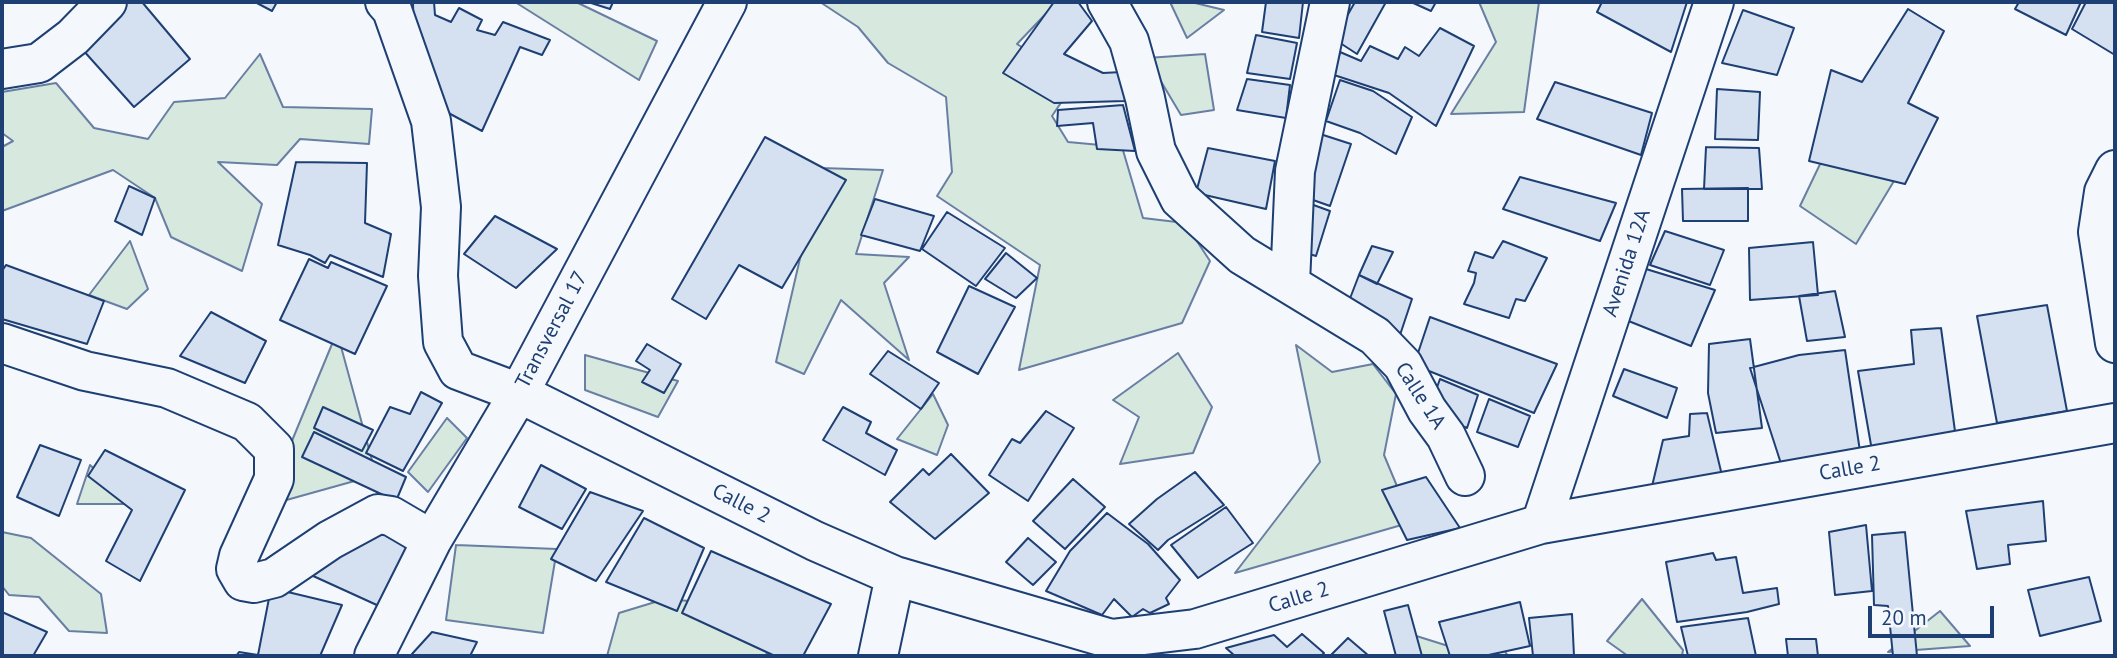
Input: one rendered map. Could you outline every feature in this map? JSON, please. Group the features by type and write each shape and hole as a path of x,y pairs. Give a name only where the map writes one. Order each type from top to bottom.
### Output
{"street":[{"path":"3,67 39,63 73,37 107,2"},
{"name":"Calle 2","path":"385,2 392,10 431,121 441,207 438,276 443,342 458,369 519,393 815,541 895,576 1111,639 1195,629 1541,524 2115,423"},
{"name":"Transversal 17","path":"374,656 432,540 519,393 727,2"},
{"name":"Calle 1A","path":"1108,2 1129,41 1156,152 1180,199 1242,255 1375,336 1403,365 1427,410 1446,436 1465,476"},
{"path":"1290,283 1295,171 1330,2"},
{"name":"Avenida 12A","path":"1541,524 1714,2"},
{"path":"2115,170 2104,192 2098,232 2115,343"},
{"path":"2,343 85,371 166,388 247,422 274,449 274,479 239,556 236,569 243,581 254,583 274,578 330,540 378,514 391,516 432,540"},
{"path":"877,656 895,576"}],"shaded area":[{"path":"515,2 576,2 657,41 639,80"},
{"path":"820,2 1057,2 1017,44 1075,82 1052,116 1068,142 1122,147 1143,218 1185,223 1210,261 1182,323 1019,370 1040,265 937,196 952,172 946,97 888,63 858,27"},
{"path":"1170,2 1191,2 1224,10 1187,38"},
{"path":"1479,2 1539,2 1524,112 1451,114 1496,42"},
{"path":"260,54 283,107 372,109 369,144 300,139 277,165 218,162 262,204 242,271 171,237 155,198 113,170 2,211 2,147 13,141 2,133 2,92 56,83 94,128 148,139 174,102 225,98"},
{"path":"1205,54 1214,110 1181,115 1147,58"},
{"path":"1833,137 1897,176 1856,244 1800,206"},
{"path":"821,168 883,170 856,254 909,257 884,283 909,360 841,300 804,374 776,362"},
{"path":"130,241 148,289 127,309 89,295"},
{"path":"337,332 376,475 265,506"},
{"path":"1296,345 1332,372 1373,364 1396,394 1384,455 1412,522 1235,573 1320,462"},
{"path":"1178,353 1212,407 1193,453 1120,464 1139,417 1113,400"},
{"path":"585,355 678,381 658,417 585,390"},
{"path":"933,394 948,425 937,455 897,439"},
{"path":"447,418 467,438 428,492 408,472"},
{"path":"90,465 132,504 77,504"},
{"path":"2,532 31,538 101,594 107,633 69,631 39,597 9,595 2,586"},
{"path":"456,545 557,549 543,633 446,620"},
{"path":"665,599 714,603 772,646 765,656 607,656 619,613"},
{"path":"1642,599 1683,650 1682,656 1628,656 1607,641"},
{"path":"1940,611 1970,646 1888,652"},
{"path":"1410,634 1461,650 1504,650 1508,656 1404,656"}],"building":[{"path":"96,2 142,2 190,59 134,107 65,30"},
{"path":"255,2 277,2 272,11"},
{"path":"413,2 434,2 435,15 451,22 459,8 482,20 477,30 495,35 503,22 550,40 542,55 520,47 482,131 415,95"},
{"path":"588,2 613,2 610,9"},
{"path":"1054,2 1078,2 1092,21 1064,54 1103,73 1122,72 1125,101 1054,103 1003,73"},
{"path":"1266,2 1303,2 1299,38 1262,32"},
{"path":"1355,2 1386,2 1357,54 1334,39"},
{"path":"1411,2 1436,2 1431,11"},
{"path":"1602,2 1687,2 1671,52 1597,12"},
{"path":"2019,2 2081,2 2066,35 2015,9"},
{"path":"2086,2 2115,2 2115,55 2072,29"},
{"path":"1908,9 1944,31 1908,103 1938,118 1905,184 1809,161 1831,70 1862,82"},
{"path":"1743,10 1794,28 1777,75 1722,63"},
{"path":"1440,28 1474,46 1436,126 1389,93 1334,75 1340,52 1361,61 1370,46 1398,59 1405,47 1419,56"},
{"path":"1256,35 1297,43 1290,79 1247,73"},
{"path":"1247,79 1290,85 1286,118 1237,110"},
{"path":"1340,80 1373,91 1412,117 1396,154 1360,133 1326,121"},
{"path":"1555,82 1652,113 1641,155 1537,119"},
{"path":"1717,89 1760,92 1758,140 1715,139"},
{"path":"1123,105 1135,151 1097,149 1093,123 1057,126 1058,110"},
{"path":"1314,132 1351,144 1330,206 1299,195"},
{"path":"765,137 846,180 782,288 739,265 706,319 672,299"},
{"path":"1706,147 1759,148 1762,189 1704,189"},
{"path":"1208,148 1275,161 1266,209 1196,193"},
{"path":"296,162 367,163 365,223 391,234 383,277 330,255 325,263 310,255 278,245"},
{"path":"1520,177 1616,203 1600,241 1503,209"},
{"path":"129,186 155,198 142,235 115,221"},
{"path":"1748,188 1748,221 1683,221 1682,189"},
{"path":"875,199 934,216 920,251 861,235"},
{"path":"1297,199 1330,211 1316,256 1286,247"},
{"path":"947,212 1005,248 976,286 922,249"},
{"path":"495,216 557,249 516,288 464,254"},
{"path":"1665,231 1724,250 1710,285 1650,265"},
{"path":"1503,241 1547,258 1525,301 1516,299 1509,318 1464,304 1474,283 1476,273 1468,271 1475,252 1493,258"},
{"path":"1813,242 1818,295 1750,300 1749,248"},
{"path":"1372,246 1393,252 1377,284 1359,275"},
{"path":"1006,253 1037,278 1016,298 985,279"},
{"path":"309,259 328,268 331,262 387,286 355,354 280,320"},
{"path":"6,265 104,301 87,344 2,319 2,271"},
{"path":"1646,269 1715,290 1691,346 1626,320"},
{"path":"1359,275 1412,299 1398,341 1344,314"},
{"path":"969,286 1015,307 978,374 937,352"},
{"path":"1835,291 1845,337 1807,341 1799,296"},
{"path":"2047,305 2067,411 1997,423 1977,316"},
{"path":"211,312 266,341 245,383 180,356"},
{"path":"1430,317 1557,364 1534,413 1414,365"},
{"path":"1941,328 1957,446 1874,462 1858,371 1914,364 1911,330"},
{"path":"1750,339 1762,428 1716,433 1708,393 1709,344"},
{"path":"647,344 681,364 664,393 642,382 650,370 636,361"},
{"path":"1845,350 1862,465 1786,479 1750,368 1799,355"},
{"path":"888,351 939,383 921,409 870,374"},
{"path":"1624,369 1677,388 1667,418 1613,396"},
{"path":"1440,379 1478,395 1467,428 1428,412"},
{"path":"421,392 442,403 403,471 366,453 390,407 410,414"},
{"path":"1489,399 1530,416 1518,447 1477,432"},
{"path":"323,407 373,430 362,451 314,428"},
{"path":"843,407 871,422 866,433 897,450 885,475 823,440"},
{"path":"1046,411 1074,428 1028,501 989,475 1012,439 1020,443"},
{"path":"1707,413 1725,488 1649,499 1663,440 1689,436 1690,414"},
{"path":"314,432 406,477 396,501 302,457"},
{"path":"40,445 81,460 59,516 17,497"},
{"path":"105,450 185,490 140,581 106,561 132,510 88,476"},
{"path":"951,454 989,493 935,539 890,502 923,469 929,475"},
{"path":"541,465 586,489 562,529 519,507"},
{"path":"1195,472 1224,505 1168,540 1158,550 1129,524 1157,499"},
{"path":"1426,477 1460,528 1407,540 1382,490"},
{"path":"1073,479 1105,507 1065,549 1033,521"},
{"path":"590,492 643,511 596,581 551,559"},
{"path":"2043,501 2046,541 2008,545 2010,564 1977,569 1966,511"},
{"path":"1226,507 1253,543 1198,578 1171,545"},
{"path":"1107,513 1148,544 1180,580 1166,598 1169,604 1150,613 1143,609 1132,617 1114,599 1102,615 1046,591 1070,551"},
{"path":"644,518 704,548 677,611 606,582"},
{"path":"355,520 408,545 379,606 311,575"},
{"path":"1866,525 1872,591 1835,595 1829,532"},
{"path":"1905,532 1917,656 1893,656 1888,606 1874,605 1872,535"},
{"path":"1028,538 1056,562 1033,585 1006,562"},
{"path":"711,551 831,604 803,656 775,656 682,613"},
{"path":"1713,553 1716,560 1736,557 1743,593 1777,588 1779,604 1747,612 1677,622 1666,562"},
{"path":"2089,577 2101,621 2040,636 2028,590"},
{"path":"271,588 342,605 320,656 236,656 239,652 258,655"},
{"path":"1520,602 1530,646 1484,656 1450,656 1439,622"},
{"path":"1408,605 1422,656 1396,656 1384,611"},
{"path":"2,612 47,632 33,656 2,656"},
{"path":"1572,614 1574,656 1533,656 1529,618"},
{"path":"1748,618 1756,656 1688,656 1681,627"},
{"path":"432,632 477,642 470,656 414,656 412,654"},
{"path":"1302,634 1324,653 1321,656 1235,656 1226,648 1274,635 1287,647"},
{"path":"1348,638 1369,656 1330,656"},
{"path":"1786,639 1816,639 1818,656 1788,656"}]}
